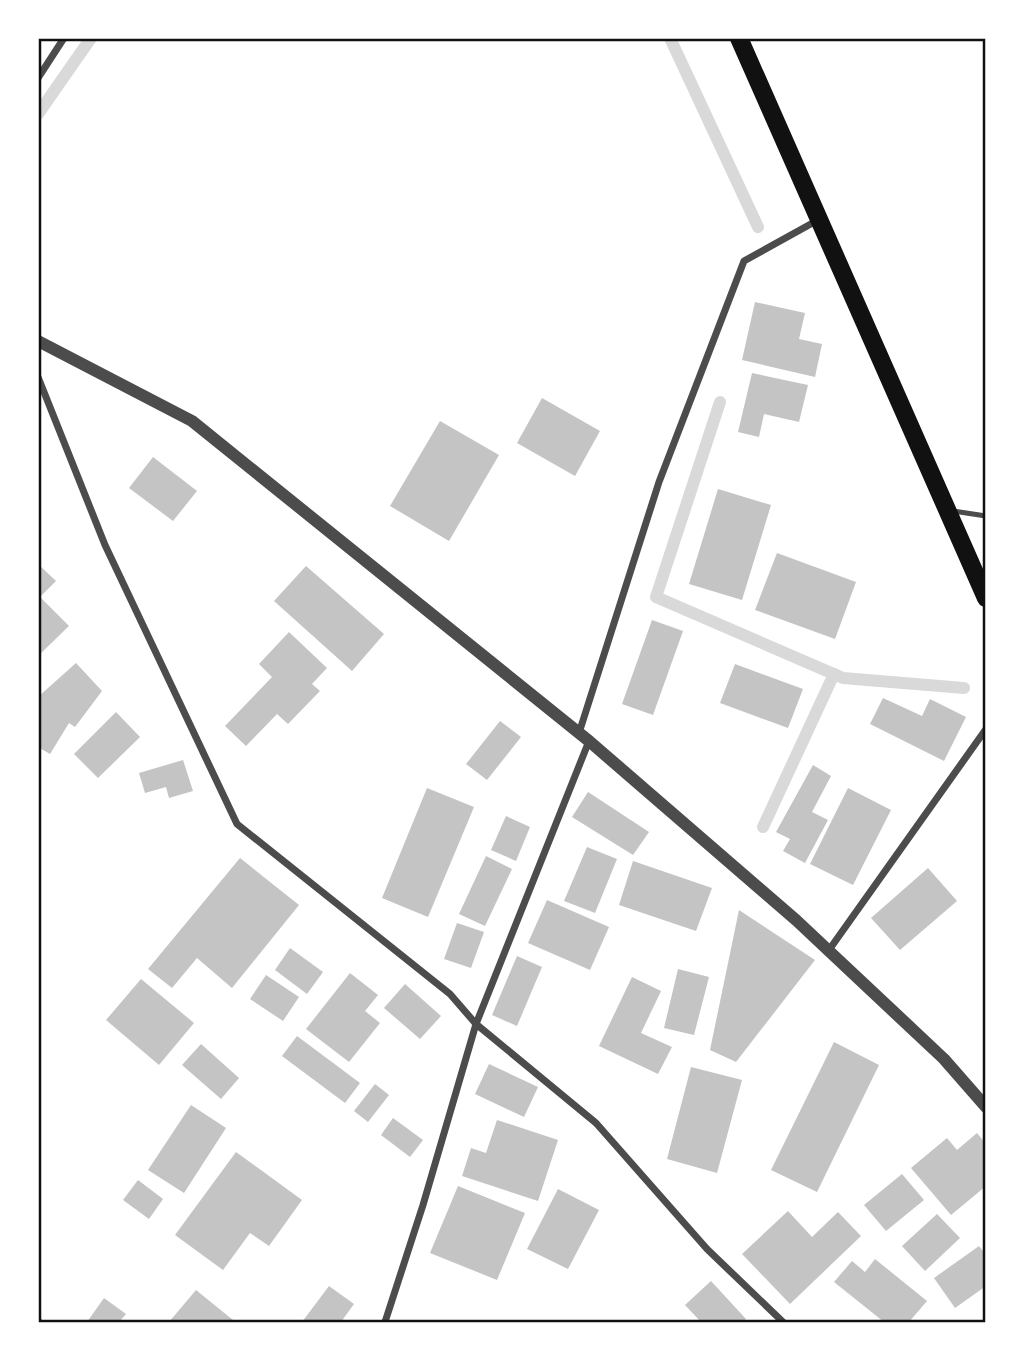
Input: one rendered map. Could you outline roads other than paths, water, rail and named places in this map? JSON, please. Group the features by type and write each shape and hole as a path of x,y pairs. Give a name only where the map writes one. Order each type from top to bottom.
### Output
{"main road":[{"path":"739,38 985,598"}],"street":[{"path":"38,78 64,38"},
{"path":"385,1322 419,1219 475,1024 584,738 659,482 744,261 818,220"},
{"path":"38,341 192,421 584,738 829,950 944,1059 985,1107"},
{"path":"38,377 105,545 237,824 450,994 475,1024 596,1123 707,1250 783,1322"},
{"path":"829,950 985,729"}],"lane":[{"path":"947,510 985,516"}],"waterway":[{"path":"38,114 91,38"},
{"path":"670,38 758,227"},
{"path":"720,402 656,597 843,678 964,688"},
{"path":"763,827 834,674"}]}
